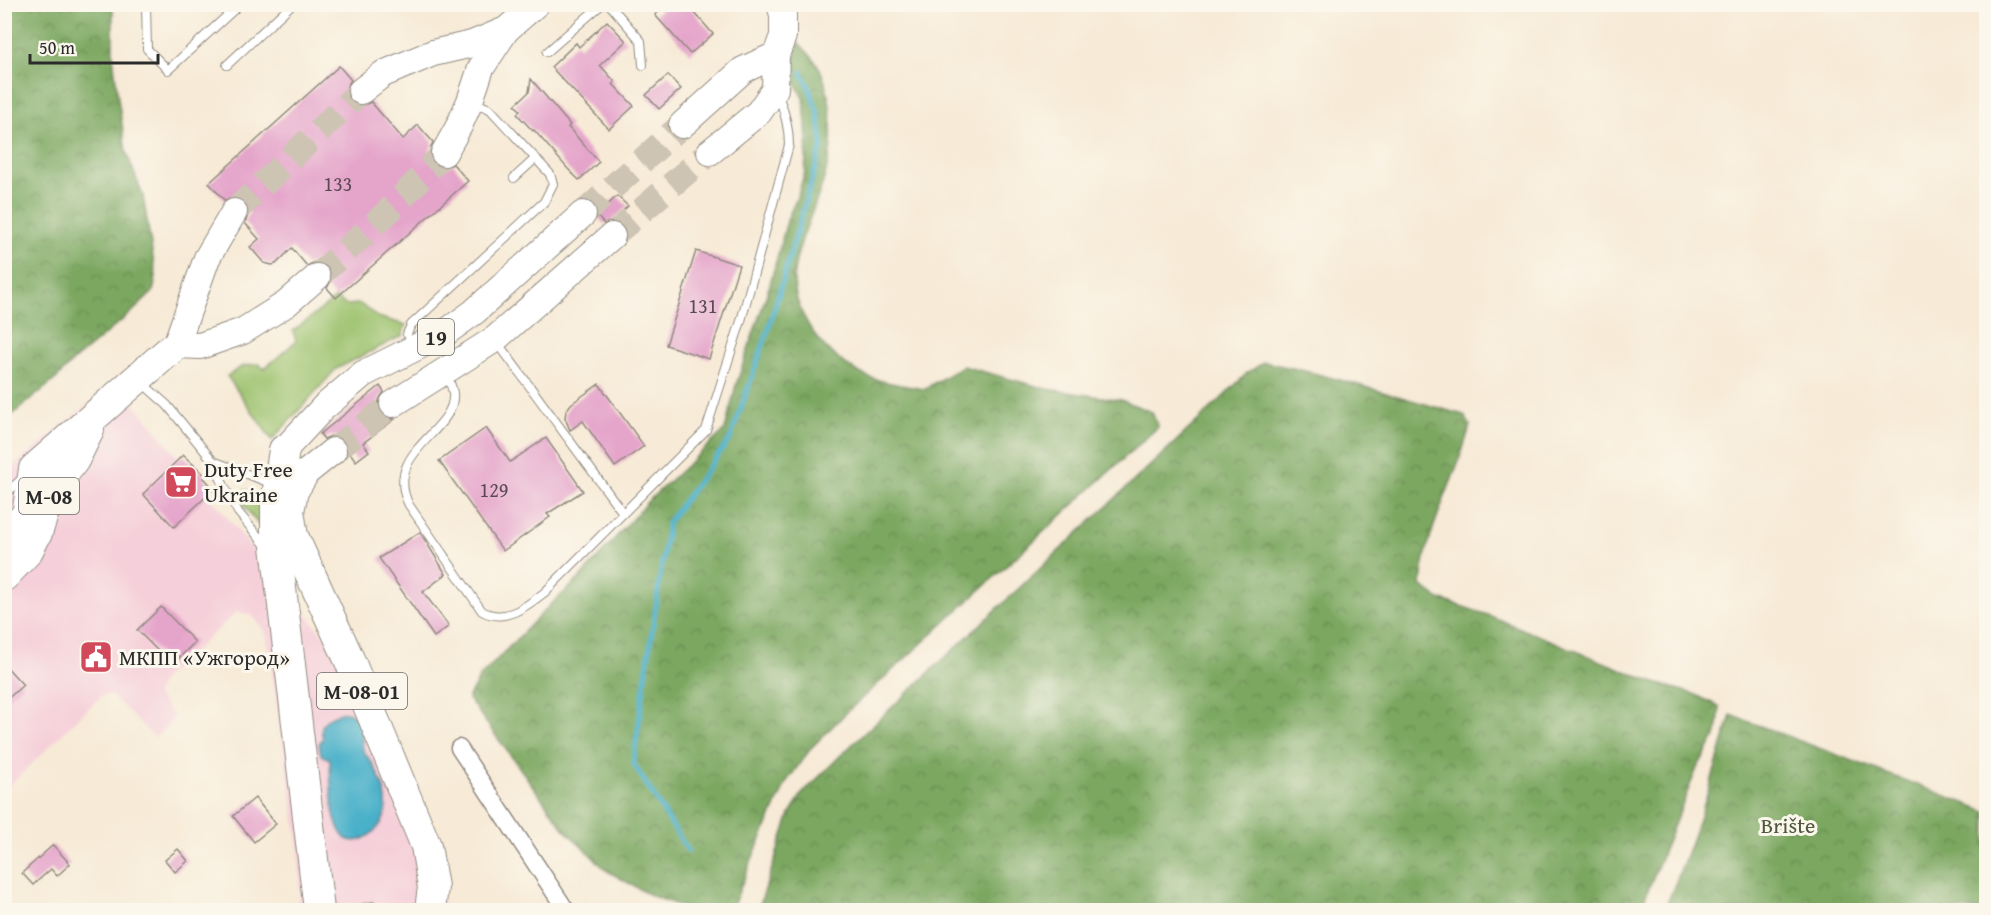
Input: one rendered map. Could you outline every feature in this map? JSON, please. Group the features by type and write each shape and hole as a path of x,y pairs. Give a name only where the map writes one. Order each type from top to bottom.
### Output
{"highway":[{"name":"М-08","path":"4,536 27,514 34,469 173,348"},
{"name":"М-08","path":"4,576 27,552 37,533 51,490 74,460 95,416"},
{"name":"М-08-01","path":"284,450 293,491 290,511 292,536 349,659 426,846 433,887 430,910"},
{"name":"М-08-01","path":"290,481 276,503 278,559 319,910"}],"main road":[{"path":"444,153 470,101 481,68 506,30 536,4"},
{"path":"710,152 759,112 775,89 783,15 780,4"},
{"path":"361,91 383,74 433,53 472,44 506,30"},
{"path":"682,125 743,70 779,45"},
{"path":"234,212 207,258 173,348 200,346 243,331 286,304 317,277"},
{"name":"19","path":"284,450 323,408 363,374 445,333 474,312 583,214"},
{"name":"19","path":"393,404 495,339 612,236"},
{"path":"290,481 333,451"}],"street":[{"path":"459,748 566,910"}],"lane":[{"path":"146,4 147,49 168,70 240,4"},
{"path":"227,65 292,4"},
{"path":"547,52 602,4"},
{"path":"609,4 641,41 643,65"},
{"path":"446,371 453,394 448,411 435,430 419,446 407,465 402,485 404,495 482,611 491,616 506,616 530,604 545,592 706,430 741,321 789,145 787,116 775,89"},
{"path":"407,333 411,325 544,202 553,184 550,174 490,109 470,101"},
{"path":"514,178 536,158"},
{"path":"495,339 623,513"},
{"path":"137,379 167,405 213,461 238,512 278,559"},
{"path":"213,461 290,481"},
{"path":"4,495 34,469"},
{"path":"355,910 372,906 389,910"}],"shaded area":[{"name":"МКПП «Ужгород»","path":"116,381 371,694 442,848 443,910 290,910 300,898 299,846 266,633 252,615 237,612 161,681 156,695 175,717 155,738 111,695 101,696 5,790 5,473"}],"green space":[{"path":"5,4 113,5 113,55 126,151 143,196 156,276 153,292 5,421"},
{"path":"798,42 815,60 825,81 830,106 831,141 827,166 800,246 794,277 801,310 819,339 831,352 844,363 865,375 881,381 924,389 963,366 1047,389 1122,400 1152,412 1158,427 847,712 812,747 787,781 733,906 729,910 691,910 650,895 607,871 566,831 468,698 480,677 550,605 579,579 648,501 725,430 736,385 770,284 788,217 805,172 807,141 803,98 791,75"},
{"path":"336,298 346,305 360,304 378,317 406,325 402,336 336,369 272,440 227,376 243,366 259,364 264,369 296,341 293,331"},
{"path":"1264,362 1339,380 1464,415 1470,425 1434,525 1423,565 1421,586 1439,599 1488,615 1655,683 1694,694 1720,707 1717,734 1697,768 1640,910 758,910 790,814 802,794 1247,373"},
{"path":"245,490 251,492 258,501 264,532 244,506 240,495"},
{"name":"Brište","path":"1731,715 1986,811 1986,910 1664,910 1709,789"}],"water":[{"path":"348,712 359,721 364,752 377,772 386,800 384,818 379,826 368,836 356,841 346,839 336,823 332,802 330,759 321,755 319,744 323,738 321,732 324,723 332,716"}],"building":[{"path":"667,4 687,4 713,34 690,54 655,15"},
{"path":"607,21 626,41 600,65 615,82 613,84 634,106 609,129 551,67 576,43 579,47"},
{"path":"339,66 351,80 346,92 350,101 362,106 371,102 403,139 418,125 433,142 429,153 432,161 444,168 453,164 468,181 336,298 327,288 332,275 328,267 315,262 307,266 292,248 276,264 264,263 250,247 259,239 245,223 249,213 247,204 235,197 225,201 209,183"},
{"path":"668,75 681,89 659,109 646,95"},
{"path":"531,79 599,162 579,180 517,114 520,110 515,105 529,92"},
{"path":"617,196 628,206 612,221 604,224 597,216"},
{"path":"696,251 739,265 709,359 666,345"},
{"path":"599,384 644,446 615,467 583,421 570,430 565,418 566,411 571,404"},
{"path":"380,386 384,392 378,404 380,412 387,418 395,419 363,443 369,451 356,461 350,453 347,456 348,448 339,437 331,436 324,439 320,434"},
{"path":"486,428 510,462 546,438 583,491 547,514 550,517 503,551 439,461"},
{"path":"183,455 206,476 204,478 214,489 174,527 143,494"},
{"path":"420,532 446,574 423,592 449,626 434,637 379,558"},
{"path":"161,607 195,642 172,665 137,630"},
{"path":"4,664 23,685 4,702"},
{"path":"255,798 276,824 254,842 233,816"},
{"path":"53,845 70,864 57,876 51,869 33,885 22,873"},
{"path":"178,849 188,861 175,872 165,860"}],"waterway":[{"path":"688,851 633,763 668,522 730,439 767,334 822,145 818,112 801,72"}],"tunnel":[{"path":"234,212 361,91"},
{"path":"583,214 682,125"},
{"path":"612,236 710,152"},
{"path":"317,277 390,210 444,153"},
{"path":"333,451 393,404"}],"place":[{"name":"Duty Free Ukraine","path":"181,482"},
{"name":"МКПП «Ужгород»","path":"96,657"}]}
